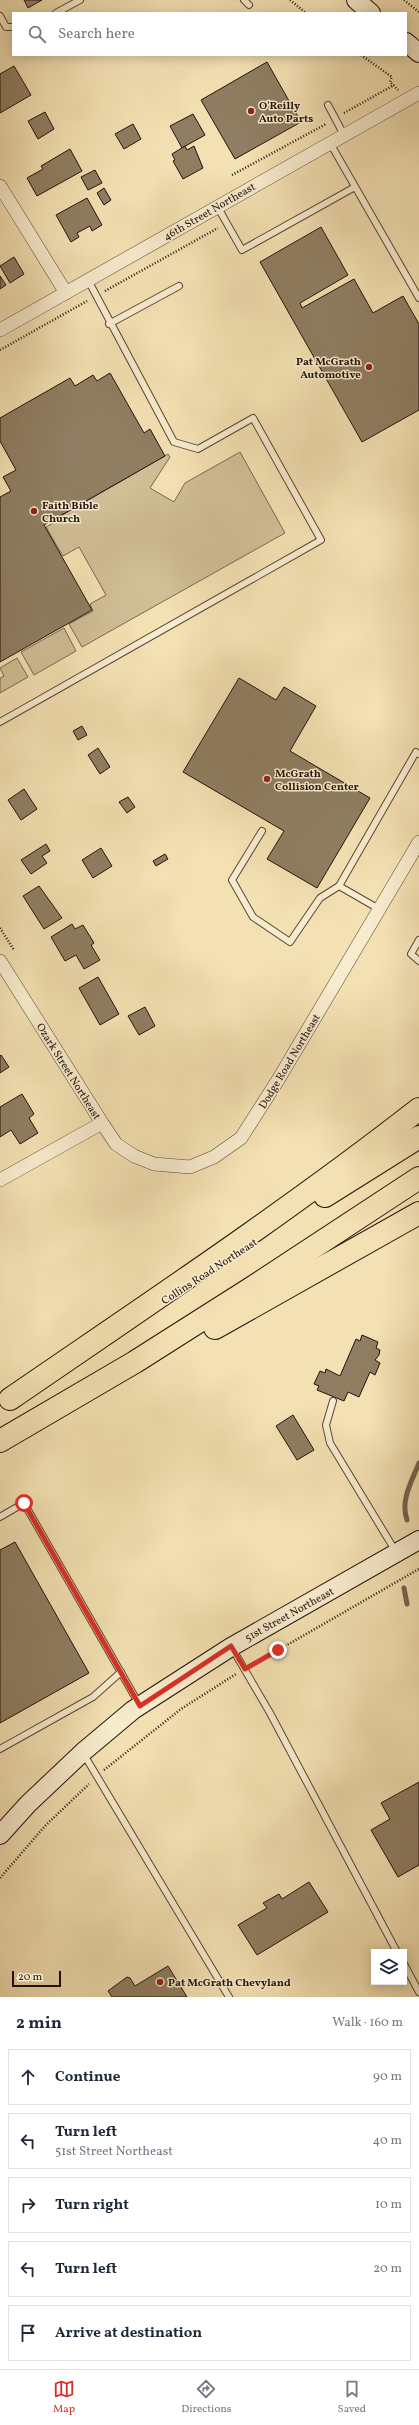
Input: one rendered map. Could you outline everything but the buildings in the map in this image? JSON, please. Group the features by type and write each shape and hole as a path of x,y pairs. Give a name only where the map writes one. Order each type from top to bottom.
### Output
{"highway":[{"path":"5,1402 241,1240 419,1110"},
{"name":"Collins Road Northeast","path":"5,1402 419,1137"},
{"path":"0,1441 135,1362 250,1289 419,1178"},
{"path":"135,1362 217,1327 419,1213"}],"street":[{"path":"356,0 371,12"},
{"path":"407,43 419,53"},
{"name":"46th Street Northeast","path":"0,330 419,93"},
{"path":"0,186 66,293"},
{"name":"Dodge Road Northeast","path":"102,1123 116,1144 134,1156 154,1164 190,1167 214,1157 241,1138 380,910 419,842"},
{"name":"Ozark Street Northeast","path":"0,961 102,1123 0,1180"},
{"name":"51st Street Northeast","path":"0,1835 28,1804 83,1752 140,1706 231,1646 419,1540"}],"lane":[{"path":"58,12 80,0"},
{"path":"244,0 249,5"},
{"path":"0,16 6,27 12,27"},
{"path":"328,105 344,135"},
{"path":"330,142 419,298"},
{"path":"217,206 242,250 355,187"},
{"path":"0,722 321,540 253,418 198,449 174,442 109,324 88,280"},
{"path":"109,324 179,286"},
{"path":"262,831 232,880 253,917 290,942 320,898 339,886 416,752 419,754"},
{"path":"339,886 380,910"},
{"path":"419,940 411,954 419,961"},
{"path":"333,1401 326,1425 330,1444 397,1553"},
{"path":"0,1517 24,1503 140,1706"},
{"path":"231,1646 245,1669 396,1949"},
{"path":"0,1750 93,1696 121,1672"},
{"path":"83,1752 229,1997"},
{"path":"407,1970 419,1992"}],"path":[{"path":"290,0 305,12"},
{"path":"404,0 419,12"},
{"path":"232,174 395,86 390,82 392,77 363,56"},
{"path":"0,350 218,228"},
{"path":"0,928 14,950"},
{"path":"0,1878 45,1826 97,1776 181,1709 245,1669 419,1569"}],"shaded area":[{"path":"240,452 285,533 82,647 69,624 93,611 90,604 106,595 79,547 63,556 46,527 62,518 61,516 168,454 170,457 150,488 174,502 185,483"},
{"path":"64,628 76,651 34,675 21,652"},
{"path":"17,658 28,677 0,693 0,678 4,676 0,668"}],"waterway":[{"path":"407,1520 405,1513 406,1498 419,1463"},
{"path":"404,1588 407,1604"}],"place":[{"name":"O'Reilly Auto Parts","path":"251,111"},
{"name":"Pat McGrath Automotive","path":"369,367"},
{"name":"Faith Bible Church","path":"34,511"},
{"name":"McGrath Collision Center","path":"267,779"},
{"name":"Pat McGrath Chevyland","path":"160,1982"}],"route":[{"path":"24,1503 140,1706 231,1646 245,1669 278,1650"}]}
